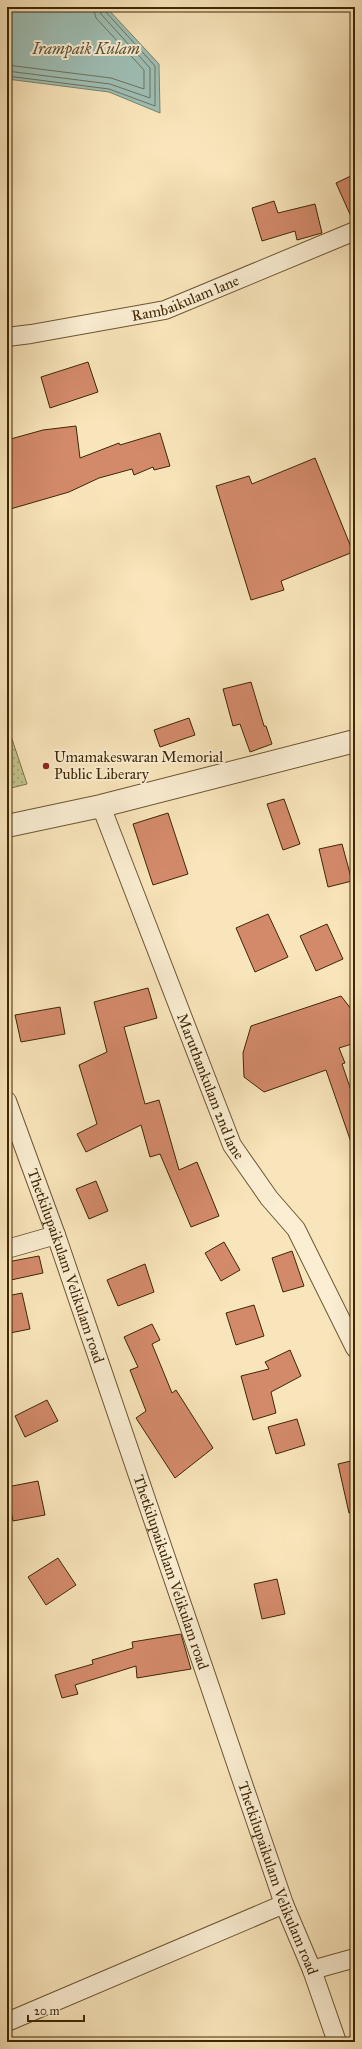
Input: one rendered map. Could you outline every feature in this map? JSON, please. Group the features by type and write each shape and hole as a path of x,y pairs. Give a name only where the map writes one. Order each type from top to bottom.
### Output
{"street":[{"name":"Rambaikulam lane","path":"7,337 165,310 355,232"},
{"path":"7,826 100,806 355,741"},
{"name":"Maruthankulam 2nd lane","path":"100,806 232,1145 269,1198 296,1229 355,1348"},
{"name":"Thetkilupaikulam Velikulam road","path":"7,1101 56,1235 284,1904 312,1970 337,2042"},
{"path":"7,1249 56,1235"},
{"path":"7,2022 284,1904"},
{"path":"312,1970 355,1958"}],"green space":[{"path":"7,724 27,784 7,789"}],"water":[{"name":"Irampaik Kulam","path":"7,7 106,7 159,64 160,113 109,92 7,79"}],"building":[{"path":"355,174 355,221 353,221 336,183"},
{"path":"274,201 278,213 315,204 322,233 297,240 295,231 262,241 252,208"},
{"path":"88,362 98,392 50,408 41,377"},
{"path":"76,426 80,458 119,443 120,445 160,433 170,466 154,470 153,467 134,475 132,469 99,478 69,492 7,510 7,440 43,430"},
{"path":"315,458 353,552 281,581 284,590 251,600 216,486 249,476 252,484"},
{"path":"251,682 264,726 266,726 272,744 250,752 240,724 233,726 223,689"},
{"path":"189,718 195,735 160,747 154,730"},
{"path":"284,799 300,844 283,850 267,804"},
{"path":"168,813 188,874 153,885 133,824"},
{"path":"342,844 352,881 328,887 319,849"},
{"path":"268,914 288,957 255,972 236,928"},
{"path":"327,924 343,959 316,971 300,936"},
{"path":"148,988 157,1018 124,1027 145,1104 159,1100 179,1170 197,1162 219,1216 191,1227 160,1154 150,1157 141,1125 86,1152 77,1134 97,1124 79,1065 107,1052 94,1002"},
{"path":"341,996 355,1014 355,1043 339,1048 345,1063 342,1064 355,1102 355,1147 353,1148 326,1070 264,1092 244,1077 243,1053 251,1026"},
{"path":"60,1007 65,1034 21,1042 15,1015"},
{"path":"96,1181 108,1211 89,1219 76,1189"},
{"path":"224,1242 240,1270 221,1281 205,1253"},
{"path":"292,1251 304,1286 283,1292 272,1258"},
{"path":"39,1256 43,1273 11,1280 7,1262"},
{"path":"145,1264 154,1292 118,1306 107,1280"},
{"path":"22,1293 30,1329 10,1333 7,1320 7,1296"},
{"path":"254,1305 264,1336 236,1345 226,1313"},
{"path":"152,1324 160,1340 152,1344 172,1393 176,1390 213,1448 175,1478 136,1418 146,1411 130,1370 138,1367 124,1337"},
{"path":"290,1350 301,1376 271,1392 276,1413 253,1420 241,1376 269,1369 265,1362"},
{"path":"47,1400 58,1421 25,1437 15,1416"},
{"path":"297,1419 305,1445 276,1454 268,1427"},
{"path":"355,1460 355,1512 349,1513 338,1464"},
{"path":"38,1481 45,1515 13,1521 7,1487"},
{"path":"58,1558 76,1585 46,1605 28,1577"},
{"path":"277,1579 285,1614 262,1619 254,1584"},
{"path":"181,1634 191,1669 137,1678 136,1666 75,1685 78,1694 62,1698 55,1675 93,1664 92,1660 133,1648 132,1642"}],"place":[{"name":"Umamakeswaran Memorial Public Liberary","path":"46,766"}]}
